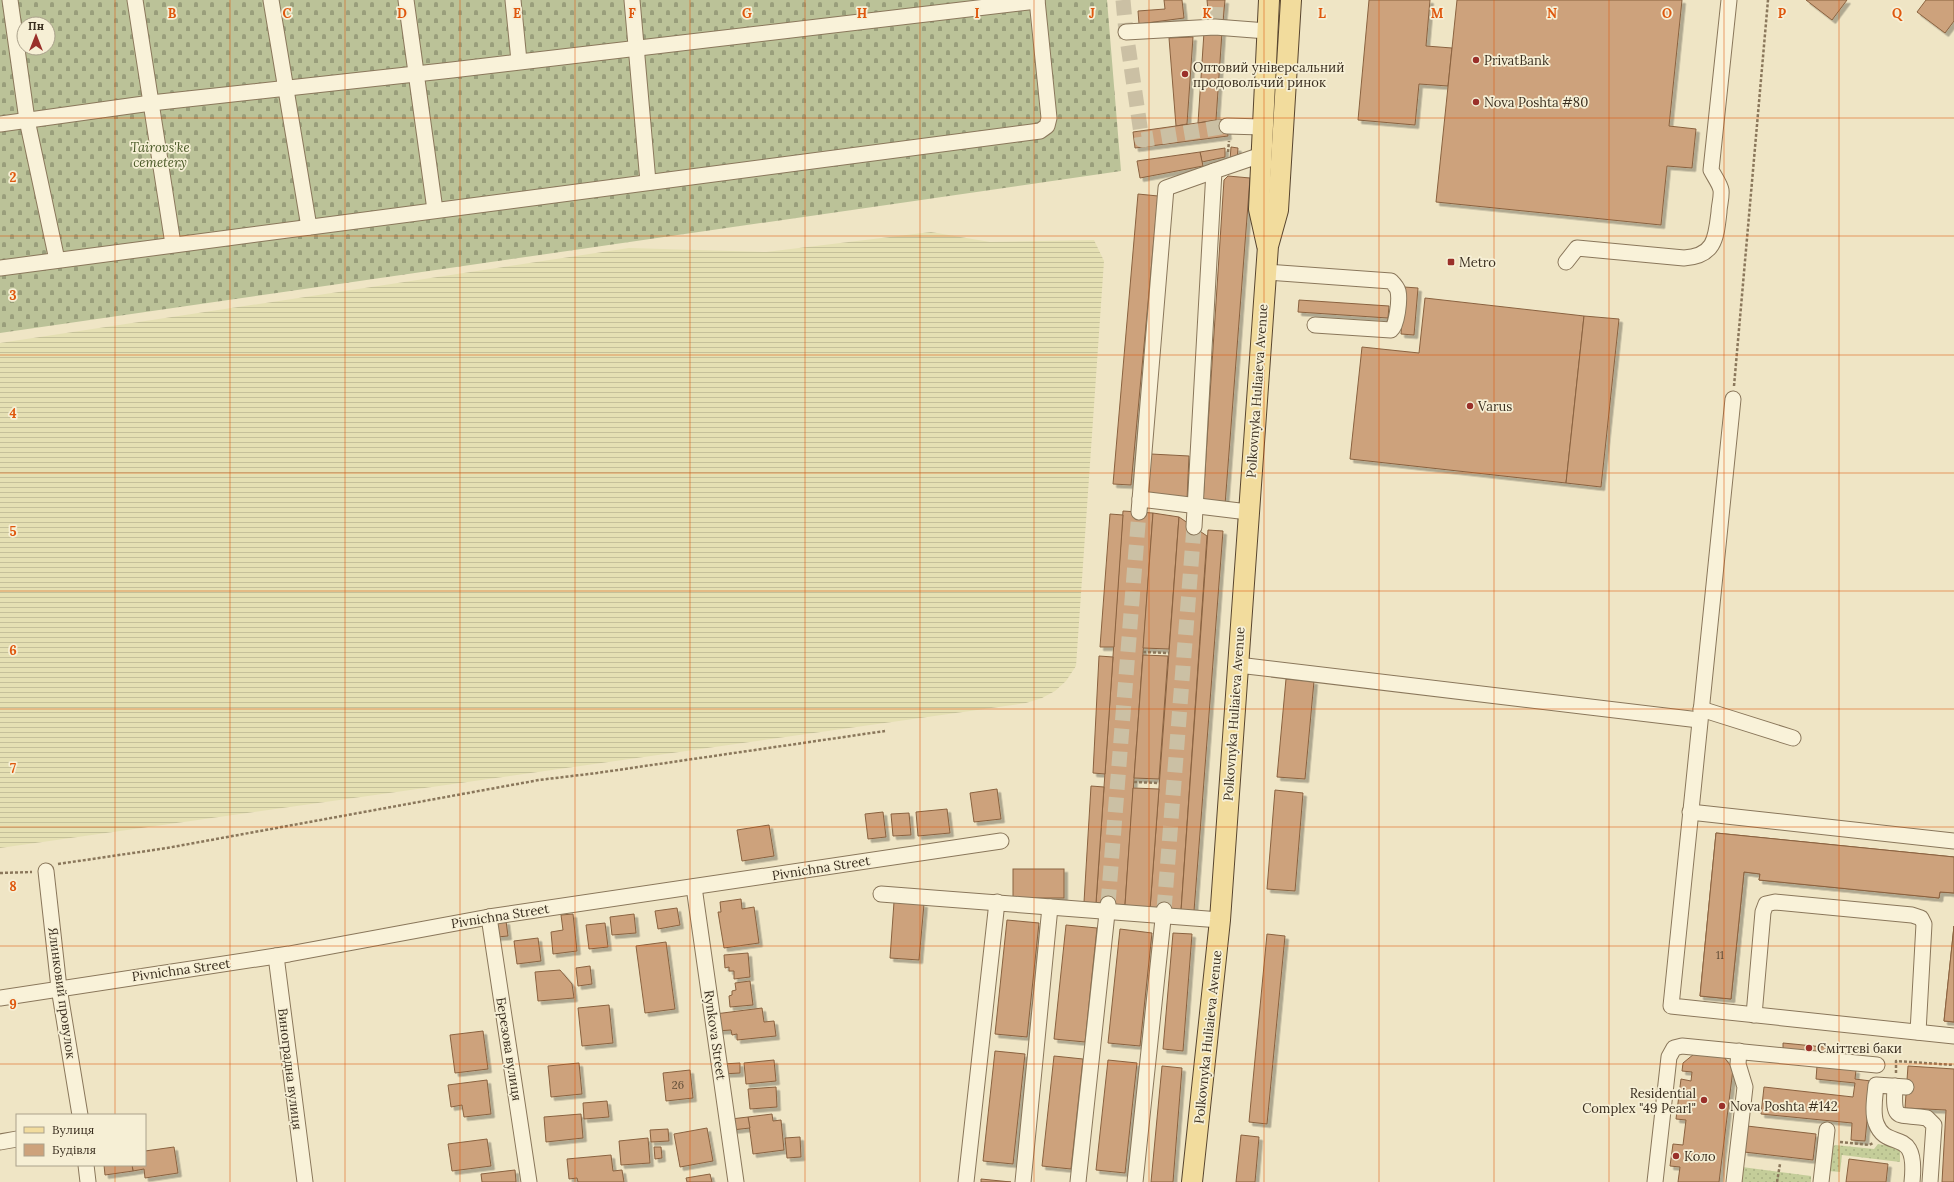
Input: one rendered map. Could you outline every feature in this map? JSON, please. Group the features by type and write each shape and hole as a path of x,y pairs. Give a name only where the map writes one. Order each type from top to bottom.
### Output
{"main road":[{"name":"Polkovnyka Huliaieva Avenue","path":"1268,246 1259,209 1269,0"},
{"name":"Polkovnyka Huliaieva Avenue","path":"1192,1182 1220,920 1268,246 1278,210 1290,0"}],"street":[{"path":"10,0 27,120 57,260"},
{"path":"135,0 173,244"},
{"path":"271,0 308,227"},
{"path":"406,0 435,210"},
{"path":"512,0 519,61"},
{"path":"632,0 648,182"},
{"path":"0,124 151,103 417,74 1037,0 1049,118 1047,126 1040,131 173,244 0,268"},
{"path":"1566,262 1577,248 1684,258 1697,257 1713,244 1717,234 1721,190 1711,170 1729,0"},
{"path":"1126,32 1215,24 1267,31"},
{"path":"1228,126 1262,127"},
{"path":"1248,512 1196,506 1140,505 1166,188 1261,155"},
{"path":"1194,527 1221,169"},
{"path":"1266,272 1390,281 1396,286 1398,292 1396,322 1395,327 1390,330 1314,325"},
{"path":"1733,400 1670,1006 1954,1036"},
{"path":"1238,666 1700,714 1793,738"},
{"path":"1690,812 1954,841"},
{"name":"Pivnichna Street","path":"0,998 276,956 489,917 694,888 1001,841"},
{"name":"Ялинковий провулок","path":"46,871 59,988 80,1114"},
{"name":"Rynkova Street","path":"694,888 736,1182"},
{"path":"881,894 1050,907 1108,908 1164,912 1220,920"},
{"path":"966,1182 997,902"},
{"path":"1754,1015 1763,912 1766,904 1775,902 1912,915 1921,918 1924,924 1918,1032"},
{"path":"1023,1182 1050,907"},
{"path":"1078,1182 1108,908"},
{"path":"1135,1182 1164,912"},
{"name":"Березова вулиця","path":"489,917 529,1182"},
{"name":"Виноградна вулиця","path":"276,956 305,1182"},
{"path":"1655,1182 1672,1050 1682,1046 1877,1065"},
{"path":"1734,1182 1745,1087 1738,1064 1739,1051"},
{"path":"1912,1182 1914,1163 1910,1150 1903,1142 1882,1132 1874,1119 1876,1085 1901,1087 1894,1106 1896,1112 1901,1116 1927,1118 1934,1125 1930,1182"},
{"path":"1821,1182 1826,1135"},
{"path":"0,1142 16,1139"},
{"path":"86,1166 88,1182"}],"path":[{"path":"1733,400 1768,0"},
{"path":"1221,169 1228,126"},
{"path":"1143,652 1169,653"},
{"path":"0,873 46,871 54,864 166,848 490,788 885,731"},
{"path":"1134,782 1159,783"},
{"path":"1901,1087 1896,1061 1954,1065"},
{"path":"1826,1135 1869,1145 1875,1142 1882,1132"},
{"path":"1777,1182 1780,1164"}],"shaded area":[{"path":"931,232 990,242 1094,240 1104,261 1076,666 1066,681 1055,691 1042,698 1026,703 0,848 0,343 629,248 766,252"}],"green space":[{"name":"Tairovs'ke cemetery","path":"0,0 1107,0 1121,171 0,333"},
{"path":"1878,1144 1895,1147 1900,1150 1900,1162 1842,1155 1840,1172 1829,1171 1832,1148 1835,1145 1874,1149"},
{"path":"1742,1167 1811,1176 1811,1182 1741,1182"}],"building":[{"path":"1164,0 1182,0 1184,18 1139,24 1138,11 1165,9"},
{"path":"1207,0 1225,0 1223,22 1209,22"},
{"path":"1369,0 1430,0 1426,46 1452,48 1448,86 1419,84 1415,125 1358,120"},
{"path":"1457,0 1682,0 1669,126 1696,129 1692,168 1667,166 1661,225 1436,202"},
{"path":"1806,0 1847,0 1832,20"},
{"path":"1926,0 1954,0 1954,21 1945,33 1917,12"},
{"path":"1204,32 1222,32 1216,120 1198,123"},
{"path":"1193,37 1187,124 1176,126 1169,38"},
{"path":"1226,119 1228,136 1135,148 1133,132"},
{"path":"1231,147 1238,148 1237,160 1230,160"},
{"path":"1225,148 1225,157 1202,162 1200,152"},
{"path":"1200,152 1203,166 1140,178 1137,161"},
{"path":"1228,176 1250,178 1225,505 1203,502 1224,180"},
{"path":"1138,194 1158,196 1131,485 1113,484"},
{"path":"1404,287 1418,288 1414,335 1401,334"},
{"path":"1425,298 1584,316 1566,483 1350,459 1362,347 1419,353"},
{"path":"1299,300 1389,306 1388,318 1298,312"},
{"path":"1584,316 1619,319 1601,487 1566,483"},
{"path":"1151,454 1189,456 1187,500 1148,497"},
{"path":"1123,511 1153,513 1125,905 1096,903"},
{"path":"1153,513 1179,517 1169,649 1143,648"},
{"path":"1110,514 1123,515 1114,647 1100,647"},
{"path":"1179,517 1207,536 1181,911 1150,909"},
{"path":"1208,530 1223,531 1194,911 1181,911"},
{"path":"1143,655 1168,656 1159,779 1134,778"},
{"path":"1099,656 1113,657 1105,774 1093,773"},
{"path":"1286,679 1314,681 1305,779 1277,777"},
{"path":"1091,786 1104,787 1096,903 1084,902"},
{"path":"1133,788 1159,789 1150,909 1125,905"},
{"path":"997,789 1001,819 974,822 970,793"},
{"path":"1275,790 1303,793 1295,891 1267,889"},
{"path":"947,809 950,833 918,836 916,812"},
{"path":"883,812 886,837 868,839 865,814"},
{"path":"909,813 911,835 893,836 891,814"},
{"path":"769,825 774,856 742,861 737,830"},
{"path":"1716,833 1954,857 1954,893 1940,892 1939,898 1759,880 1760,874 1744,872 1731,999 1700,996"},
{"path":"1716,833 1954,857 1954,893 1940,892 1939,898 1759,880 1760,874 1744,872 1731,999 1700,996"},
{"path":"1013,869 1064,869 1064,898 1013,898"},
{"path":"741,899 742,909 754,907 759,943 724,948 718,912 721,912 720,902"},
{"path":"894,902 924,904 919,960 890,958"},
{"path":"677,908 680,925 658,929 655,911"},
{"path":"573,914 577,951 553,954 551,932 563,930 561,915"},
{"path":"634,914 636,933 612,935 610,917"},
{"path":"1007,920 1039,923 1027,1037 995,1034"},
{"path":"506,921 508,936 497,937 495,922"},
{"path":"605,923 608,947 589,949 586,925"},
{"path":"1066,925 1097,928 1085,1042 1054,1039"},
{"path":"1954,926 1954,1022 1944,1021"},
{"path":"1954,926 1954,1022 1944,1021"},
{"path":"1120,929 1152,933 1140,1046 1108,1043"},
{"path":"1173,933 1192,934 1183,1051 1163,1049"},
{"path":"1267,934 1285,936 1267,1124 1249,1122"},
{"path":"538,938 541,961 517,964 514,941"},
{"path":"666,942 675,1009 645,1013 636,946"},
{"path":"748,953 750,977 734,979 734,971 729,971 729,967 725,968 724,955"},
{"path":"590,966 592,984 578,986 576,968"},
{"path":"560,970 572,984 574,998 538,1001 535,972"},
{"path":"750,981 753,1005 730,1007 729,996 732,995 732,991 736,990 735,983"},
{"path":"609,1005 613,1043 582,1046 578,1008"},
{"path":"762,1008 764,1022 774,1021 776,1036 737,1040 737,1034 732,1035 731,1030 717,1031 715,1014"},
{"path":"483,1031 488,1069 455,1073 450,1035"},
{"name":"Сміттєві баки","path":"1783,1043 1834,1048 1834,1053 1783,1049"},
{"path":"995,1051 1025,1054 1013,1164 983,1161"},
{"name":"Residential Complex \"49 Pearl\"","path":"1694,1054 1724,1057 1733,1069 1719,1182 1678,1182 1680,1167 1670,1166 1673,1144 1683,1145 1686,1120 1676,1119 1681,1079 1691,1081 1692,1072 1682,1071 1683,1063"},
{"path":"1054,1056 1083,1059 1071,1169 1042,1166"},
{"path":"774,1060 776,1081 746,1084 744,1063"},
{"path":"1108,1060 1137,1063 1125,1173 1096,1170"},
{"path":"579,1063 582,1094 551,1097 548,1066"},
{"path":"740,1063 740,1073 722,1074 722,1064"},
{"path":"1162,1066 1182,1068 1173,1182 1151,1182"},
{"path":"1817,1066 1856,1070 1855,1079 1871,1081 1865,1141 1851,1140 1852,1123 1761,1114 1764,1087 1853,1097 1855,1083 1816,1079"},
{"path":"1908,1066 1954,1069 1954,1182 1942,1182 1946,1110 1905,1108"},
{"path":"690,1070 693,1098 666,1101 663,1073"},
{"path":"487,1080 491,1114 464,1117 462,1105 451,1107 448,1085"},
{"path":"776,1087 777,1107 750,1109 748,1089"},
{"path":"607,1101 609,1117 584,1119 583,1103"},
{"path":"581,1114 583,1138 546,1142 544,1117"},
{"path":"772,1114 773,1121 781,1120 784,1150 753,1154 748,1117"},
{"path":"748,1117 750,1128 732,1130 731,1119"},
{"path":"1747,1126 1816,1134 1813,1160 1744,1152"},
{"path":"707,1128 713,1161 680,1167 674,1134"},
{"path":"668,1129 669,1141 651,1142 650,1130"},
{"path":"1241,1135 1259,1137 1255,1182 1236,1182"},
{"path":"800,1137 801,1157 787,1158 785,1138"},
{"path":"648,1138 650,1163 621,1165 619,1141"},
{"path":"487,1139 491,1166 452,1171 448,1144"},
{"path":"174,1147 178,1173 145,1178 144,1169 133,1171 132,1166 146,1166 146,1151"},
{"path":"654,1147 661,1147 662,1158 655,1159"},
{"path":"611,1155 613,1171 622,1170 624,1182 578,1182 577,1178 569,1179 567,1159"},
{"path":"1849,1159 1888,1164 1886,1182 1846,1182"},
{"path":"104,1166 132,1166 133,1171 105,1175"},
{"path":"515,1170 516,1182 482,1182 481,1174"},
{"path":"710,1174 712,1182 687,1182 686,1178"},
{"path":"981,1179 1011,1182 981,1182"}],"tunnel":[{"path":"1123,0 1126,32 1142,140 1227,126"},
{"path":"1215,22 1216,0"},
{"path":"1108,904 1139,512"},
{"path":"1164,910 1194,527"}],"place":[{"name":"PrivatBank","path":"1476,60"},
{"name":"Оптовий універсальний продовольчий ринок","path":"1185,74"},
{"name":"Nova Poshta #80","path":"1476,102"},
{"name":"Metro","path":"1451,262"},
{"name":"Varus","path":"1470,406"},
{"name":"Сміттєві баки","path":"1809,1048"},
{"name":"Residential Complex \"49 Pearl\"","path":"1704,1100"},
{"name":"Nova Poshta #142","path":"1722,1106"},
{"name":"Коло","path":"1676,1156"}]}
